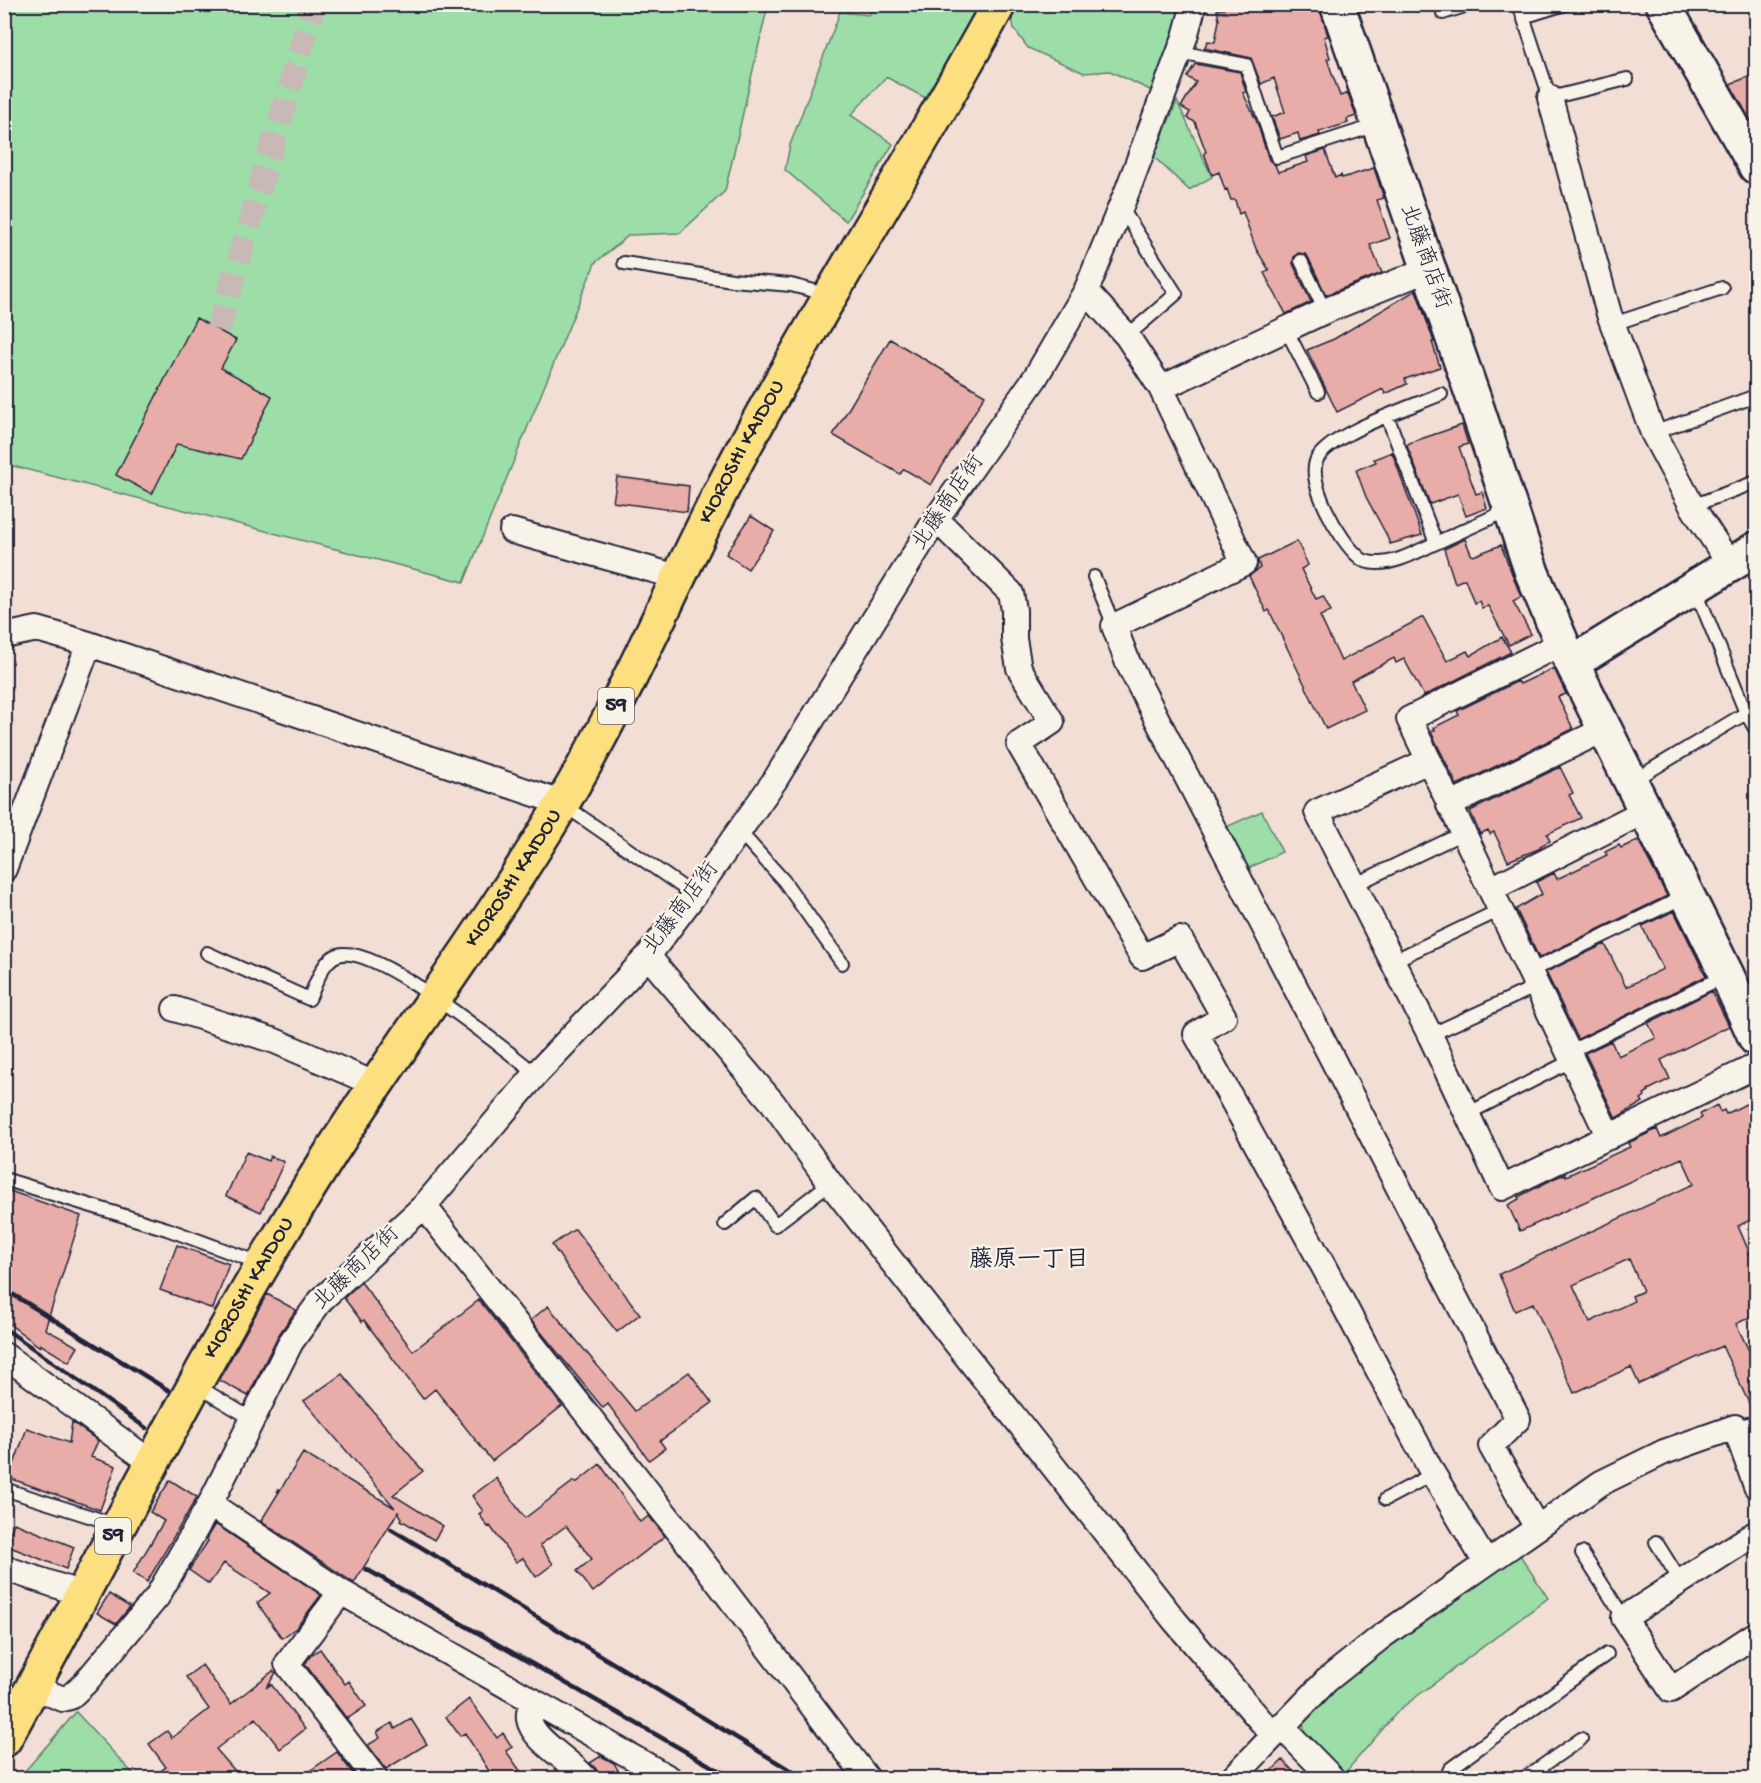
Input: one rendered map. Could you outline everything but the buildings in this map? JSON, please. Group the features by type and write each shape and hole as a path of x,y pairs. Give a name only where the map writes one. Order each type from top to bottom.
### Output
{"main road":[{"name":"KIOROSHI KAIDOU","path":"4,1740 118,1525 263,1264 333,1150 436,998 562,803 623,693 707,517 752,434 999,4"}],"street":[{"name":"北藤商店街","path":"33,1687 63,1699 70,1697 157,1597 210,1504 291,1342 321,1300 424,1206 536,1074 648,956 775,780 936,519 1035,378 1086,291 1121,207 1179,52 1194,4"},
{"name":"北藤商店街","path":"1336,4 1532,573 1567,653 1727,975 1756,1039"},
{"path":"1664,4 1756,167"},
{"path":"1550,98 1613,324 1653,433 1692,506 1743,557 1695,587 1567,653 1409,719 1609,1137"},
{"path":"1161,388 1325,311 1429,269"},
{"path":"1086,291 1127,336 1161,388 1244,563 1114,626 1134,674 1518,1419 1491,1446 1537,1528"},
{"path":"936,519 1011,593 1014,610 1014,639 1019,668 1052,722 1019,744 1142,957 1180,939 1224,1017 1196,1034 1326,1271 1433,1474 1486,1563"},
{"path":"512,531 678,577"},
{"path":"4,636 37,629 89,644 562,803"},
{"path":"4,869 89,644"},
{"path":"1449,805 1605,729"},
{"path":"1428,761 1317,812 1430,1035 1502,1188 1756,1066"},
{"path":"1495,899 1646,811"},
{"path":"648,956 773,1103 830,1183 1175,1621 1277,1730 1332,1779"},
{"path":"175,1009 275,1041 377,1085"},
{"path":"424,1206 695,1552 867,1779"},
{"path":"4,1355 152,1463"},
{"path":"1233,1779 1277,1730 1327,1680 1381,1637 1601,1483 1664,1452 1746,1424 1756,1486"},
{"path":"210,1504 341,1592 663,1776"},
{"path":"1756,1533 1624,1618 1671,1690 1756,1634"},
{"path":"4,1569 82,1594"},
{"path":"341,1592 287,1664 375,1779"},
{"path":"532,1700 528,1716 536,1733 547,1745 572,1764 585,1779"}],"lane":[{"path":"1443,13 1471,4"},
{"path":"1519,4 1550,98 1627,79"},
{"path":"1523,17 1565,4"},
{"path":"1179,52 1246,65 1277,157 1377,125"},
{"path":"1121,207 1176,294 1127,336"},
{"path":"1300,261 1325,311"},
{"path":"624,263 732,280 790,285 830,295"},
{"path":"1613,324 1722,288"},
{"path":"1286,329 1318,392"},
{"path":"1442,394 1387,416 1335,441 1317,457 1313,471 1318,491 1345,543 1361,559 1375,563 1397,560 1510,510"},
{"path":"1653,433 1753,397"},
{"path":"1387,416 1436,543"},
{"path":"1692,506 1756,482"},
{"path":"1094,577 1114,626"},
{"path":"1695,587 1746,713 1756,730"},
{"path":"1631,782 1746,713"},
{"path":"562,803 694,895"},
{"path":"739,831 784,881 842,963"},
{"path":"1354,885 1463,833"},
{"path":"1430,1035 1686,896"},
{"path":"1393,962 1495,899"},
{"path":"207,954 309,999 327,961 349,952 366,958 436,998 536,1074"},
{"path":"1467,1114 1571,1056 1727,975"},
{"path":"4,1179 167,1229 263,1264"},
{"path":"725,1224 756,1198 775,1225 830,1183"},
{"path":"5,1371 31,1374"},
{"path":"195,1385 252,1419"},
{"path":"1386,1499 1433,1474"},
{"path":"4,1489 118,1525"},
{"path":"1656,1542 1681,1582"},
{"path":"1582,1552 1624,1618"},
{"path":"1446,1779 1450,1769 1606,1654"},
{"path":"1525,1779 1581,1739"}],"green space":[{"path":"1014,4 1186,5 1157,81 1150,90 1110,71 1084,73 1028,48 1014,29 1011,11"},
{"path":"5,5 768,5 725,191 680,233 629,235 595,263 464,582 5,464"},
{"path":"874,5 986,5 931,101 886,77 851,115 893,144 846,221 785,170 790,145 840,12 869,15"},
{"path":"1177,101 1212,177 1189,190 1154,157"},
{"path":"1262,811 1282,852 1247,869 1226,827"},
{"path":"1516,1549 1548,1598 1400,1709 1344,1774 1305,1734 1302,1718 1346,1674"},
{"path":"76,1712 137,1778 32,1778 25,1771"}],"tunnel":[{"path":"218,330 314,4"}],"railway":[{"path":"4,1289 168,1390"},
{"path":"4,1328 146,1428"},
{"path":"391,1529 803,1778"},
{"path":"366,1569 732,1778"}],"district":[{"name":"藤原一丁目","path":"1029,1261"}]}
